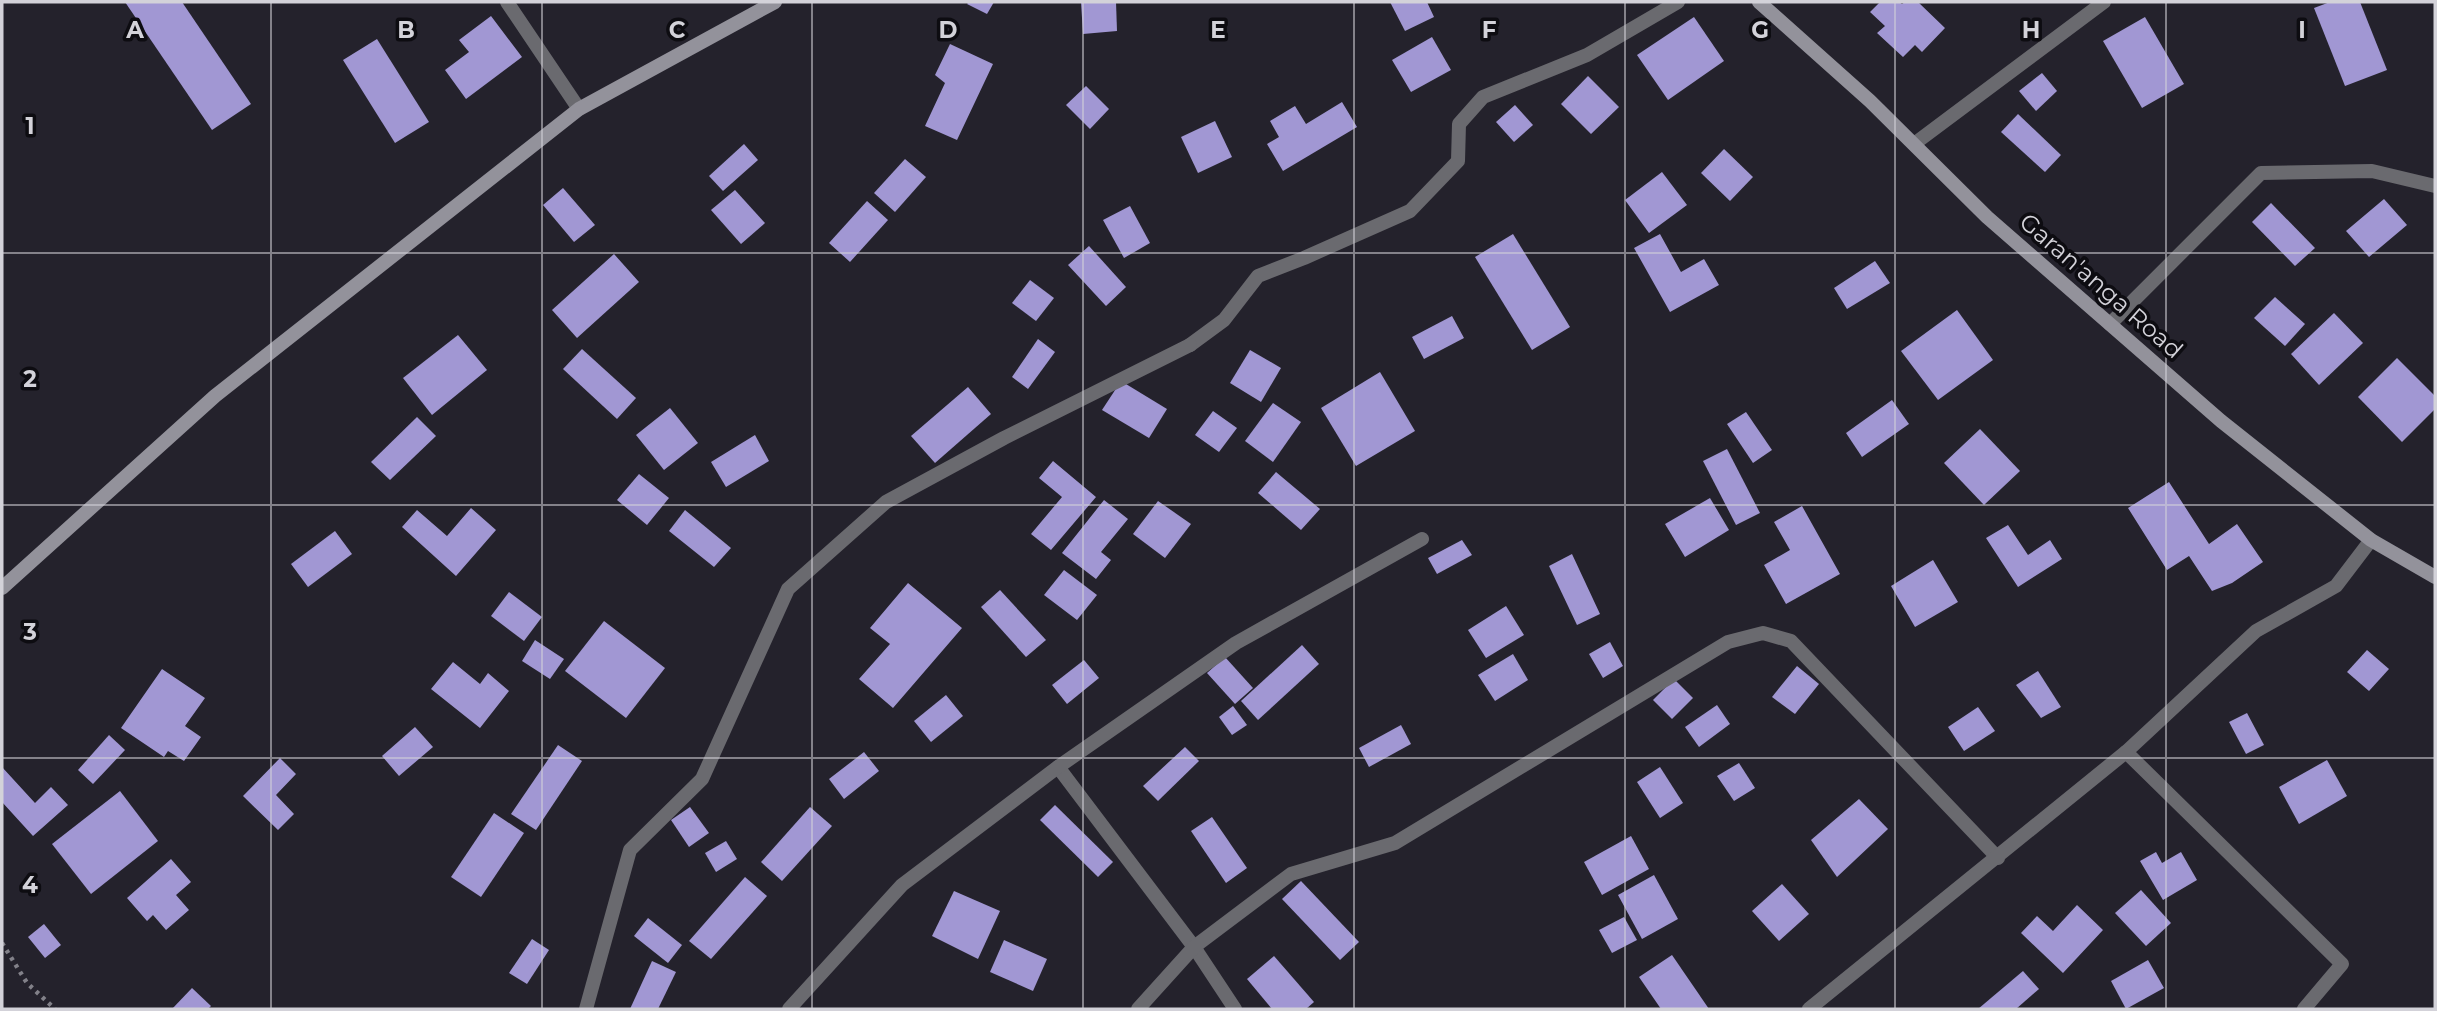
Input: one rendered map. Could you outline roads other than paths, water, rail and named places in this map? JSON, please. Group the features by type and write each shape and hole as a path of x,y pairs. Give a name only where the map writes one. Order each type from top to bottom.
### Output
{"street":[{"path":"507,2 579,109"},
{"path":"2,588 215,396 579,109 775,2"},
{"path":"586,1009 630,850 702,779 788,589 886,502 1003,438 1190,345 1224,320 1258,276 1410,211 1458,161 1459,124 1483,97 1587,55 1678,2"},
{"name":"Garan'anga Road","path":"1759,2 1871,101 1987,217 2221,421 2371,540 2435,577"},
{"path":"1914,144 2104,2"},
{"path":"2110,324 2261,173 2372,171 2435,186"},
{"path":"789,1009 902,885 1058,767 1236,643 1422,540"},
{"path":"1809,1009 2126,752 2256,631 2336,586 2371,540"},
{"path":"1138,1009 1194,947 1291,874 1395,843 1728,642 1763,633 1791,641 1997,858"},
{"path":"2126,752 2342,964 2304,1009"},
{"path":"1058,767 1194,947 1235,1009"}]}
